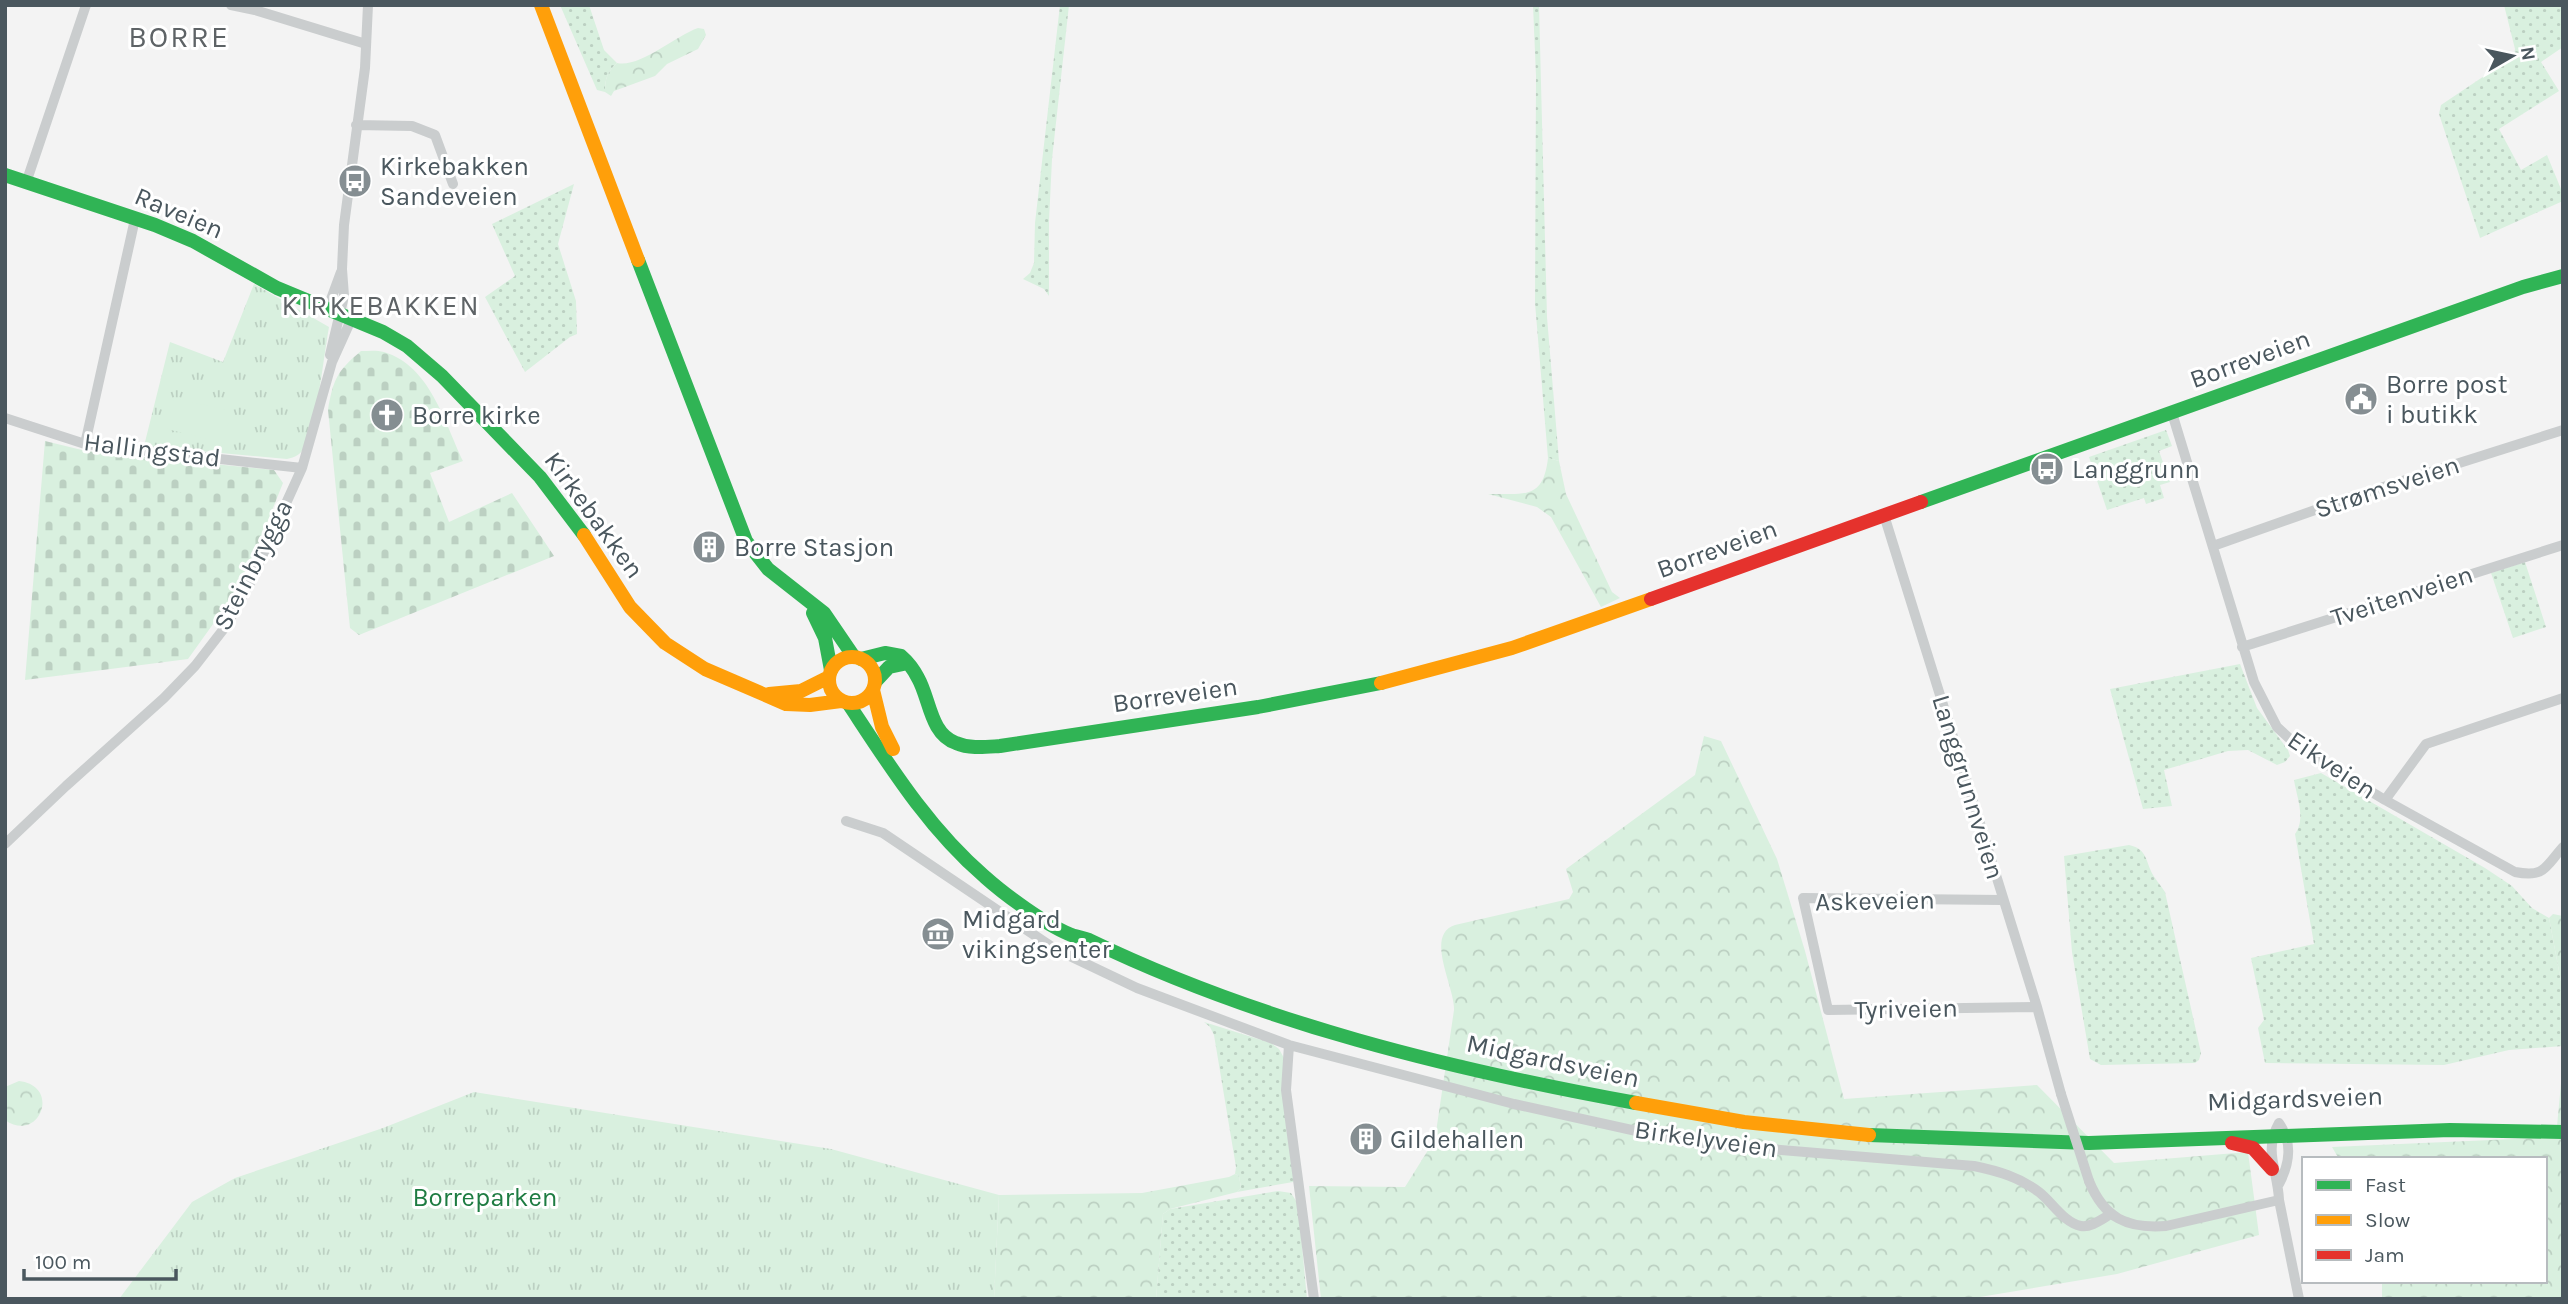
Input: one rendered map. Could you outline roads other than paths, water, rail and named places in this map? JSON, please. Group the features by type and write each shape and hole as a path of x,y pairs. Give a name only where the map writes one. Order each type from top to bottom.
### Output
{"main road":[{"path":"541,5 746,541 768,569 824,613 858,658 871,667 874,686"},
{"name":"Raveien","path":"5,175 192,241 277,288 340,315"},
{"name":"Borreveien","path":"908,663 919,676 937,729 952,741 972,748 1000,746 1323,696 1461,664 1512,649 2523,287 2563,276"},
{"name":"Kirkebakken","path":"340,315 387,334 420,355 494,428 560,502 594,548 630,607 665,643 705,669 786,704 845,702"},
{"path":"806,600 825,638 831,691 845,702 862,701 885,667 908,663"},
{"path":"830,673 841,659 891,653 901,656 908,663"},
{"name":"Kirkebakken","path":"759,694 801,691 830,673"},
{"name":"Midgardsveien","path":"874,686 887,739 925,801 992,871 1086,939"},
{"name":"Midgardsveien","path":"845,702 914,802 953,847 1022,906 1069,934 1086,939 1155,972 1266,1012 1371,1044 1485,1073 1684,1112 1796,1128 1950,1140 2088,1143 2214,1139 2280,1131 2446,1119 2563,1125"},
{"name":"Midgardsveien","path":"2031,1140 2086,1133 2449,1129 2563,1132"},
{"path":"2214,1139 2253,1148 2272,1169"}],"street":[{"path":"26,183 86,5"},
{"path":"231,5 255,8 366,44"},
{"name":"Steinbrygga","path":"5,845 195,666 226,626 250,583 302,468 330,372 344,296 344,225 366,44 368,5"},
{"path":"356,125 412,126 435,135 453,184"},
{"path":"85,443 135,219"},
{"name":"Eikveien","path":"2172,413 2242,647 2254,682 2277,727 2302,750 2385,800 2515,872 2532,875 2546,869 2563,847"},
{"name":"Hallingstad","path":"5,418 85,443 302,468"},
{"name":"Strømsveien","path":"2213,546 2352,497 2563,430"},
{"name":"Langgrunnveien","path":"1884,516 2089,1181 2101,1204 2111,1214"},
{"name":"Tveitenveien","path":"2242,647 2563,545"},
{"path":"2385,800 2426,744 2563,698"},
{"name":"Birkelyveien","path":"846,821 883,833 1055,948 1137,988 1289,1045 1514,1104 1686,1142 1984,1168 2003,1172 2023,1181 2082,1227 2092,1225 2111,1214"},
{"name":"Askeveien","path":"1816,957 1803,898 2003,900"},
{"name":"Tyriveien","path":"1816,957 1828,1010 2037,1007"},
{"path":"1289,1045 1286,1090 1314,1299"},
{"path":"2280,1131 2272,1169 2279,1184 2279,1200 2299,1299"},
{"path":"2279,1184 2288,1168 2280,1131"},
{"path":"2111,1214 2132,1224 2166,1226 2279,1200"}],"place":[{"name":"Kirkebakken Sandeveien","path":"355,181"},
{"name":"Borre post i butikk","path":"2361,399"},
{"name":"Borre kirke","path":"387,415"},
{"name":"Langgrunn","path":"2047,469"},
{"name":"Borre Stasjon","path":"709,547"},
{"name":"Midgard vikingsenter","path":"938,934"},
{"name":"Gildehallen","path":"1366,1139"}],"district":[{"name":"BORRE","path":"179,37"},
{"name":"KIRKEBAKKEN","path":"381,305"}],"park label":[{"name":"Borreparken","path":"485,1197"}]}
